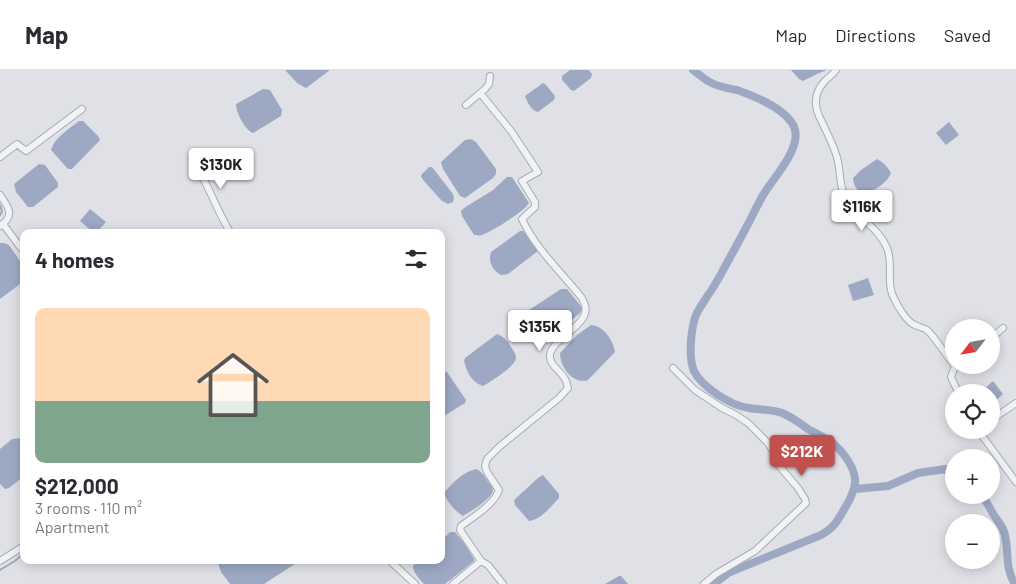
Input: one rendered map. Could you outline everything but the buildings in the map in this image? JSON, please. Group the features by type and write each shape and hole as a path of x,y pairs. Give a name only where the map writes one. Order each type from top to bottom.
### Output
{"street":[{"path":"836,70 824,82 815,100 816,109 838,161 840,184 850,205 882,238 888,249 890,257 890,288 893,298 912,324 928,330 945,353"},
{"path":"466,105 489,84 490,76"},
{"path":"480,94 510,131 538,172 522,181 535,202 535,207 522,219 525,227 582,298 586,306 585,314 574,330 552,348 550,357 555,368 566,380 568,388 560,398 499,447 487,459 485,466 499,490 498,495 492,502 461,526 460,530 481,561 491,569 503,584"},
{"path":"0,157 17,144 26,151 82,109"},
{"path":"193,161 204,177 219,213 228,229"},
{"path":"0,195 10,209 8,218 1,225 20,247"},
{"path":"673,368 695,390 748,423 774,452 775,461 798,488 806,503 755,551 716,574 704,584"},
{"path":"1000,414 1016,403"},
{"path":"985,439 1016,482"},
{"path":"0,561 20,548"},
{"path":"453,584 481,561"},
{"path":"393,564 415,584"}],"water":[{"path":"285,70 330,70 306,88 297,83"},
{"path":"570,70 589,70 592,74 591,78 574,91 571,90 562,80 562,76"},
{"path":"791,70 827,70 803,81"},
{"path":"543,83 555,96 554,100 538,112 532,108 525,96"},
{"path":"263,89 270,90 282,110 281,116 253,133 242,121 236,104"},
{"path":"79,121 83,121 100,140 72,169 68,169 51,150 59,137"},
{"path":"949,122 959,135 946,145 936,133"},
{"path":"471,139 476,142 496,169 496,174 465,198 460,196 443,169 441,162 465,140"},
{"path":"877,159 891,173 877,188 865,192 859,191 855,186 853,178"},
{"path":"39,164 45,165 58,183 58,187 33,207 28,207 16,192 14,184"},
{"path":"429,167 432,167 453,194 453,202 448,204 442,201 423,180 421,176"},
{"path":"507,177 512,177 529,203 515,216 500,225 482,235 474,235 462,216 461,211 493,190"},
{"path":"90,209 106,222 100,229 89,229 80,221"},
{"path":"520,231 523,231 538,251 508,274 501,275 495,271 492,265 490,259 491,252"},
{"path":"0,243 4,243 9,245 20,261 20,284 0,299"},
{"path":"868,278 874,295 853,301 848,285"},
{"path":"561,289 567,289 582,309 557,334 536,344 519,319 520,316"},
{"path":"591,325 600,328 607,334 615,352 588,380 577,380 568,374 562,364 560,353 577,335"},
{"path":"497,334 507,341 514,352 515,362 507,370 483,386 475,382 470,376 464,361 465,358"},
{"path":"445,372 447,372 466,400 465,403 445,416"},
{"path":"20,438 20,479 5,489 0,484 0,449 12,439"},
{"path":"476,469 484,475 493,490 485,501 463,516 447,500 445,492 458,478"},
{"path":"543,475 559,494 559,498 541,516 529,521 515,505 514,500"},
{"path":"450,532 455,532 474,561 445,584 424,584 415,574 413,565 445,564 445,537"},
{"path":"218,564 295,564 264,584 230,584 221,572"},
{"path":"619,576 628,584 605,584"}],"waterway":[{"path":"693,70 711,83 737,90 759,99 782,112 792,123 795,131 793,149 788,159 762,196 720,276 696,315 691,343 691,358 694,371 703,383 726,400 753,409 782,413 831,442 850,464 855,482 849,501 838,520 827,531 728,573 714,584"},
{"path":"0,205 2,211 0,215"},
{"path":"855,489 888,486 918,473 945,469"},
{"path":"987,504 1004,532 1008,567 1015,584"},
{"path":"0,570 20,557"}]}
